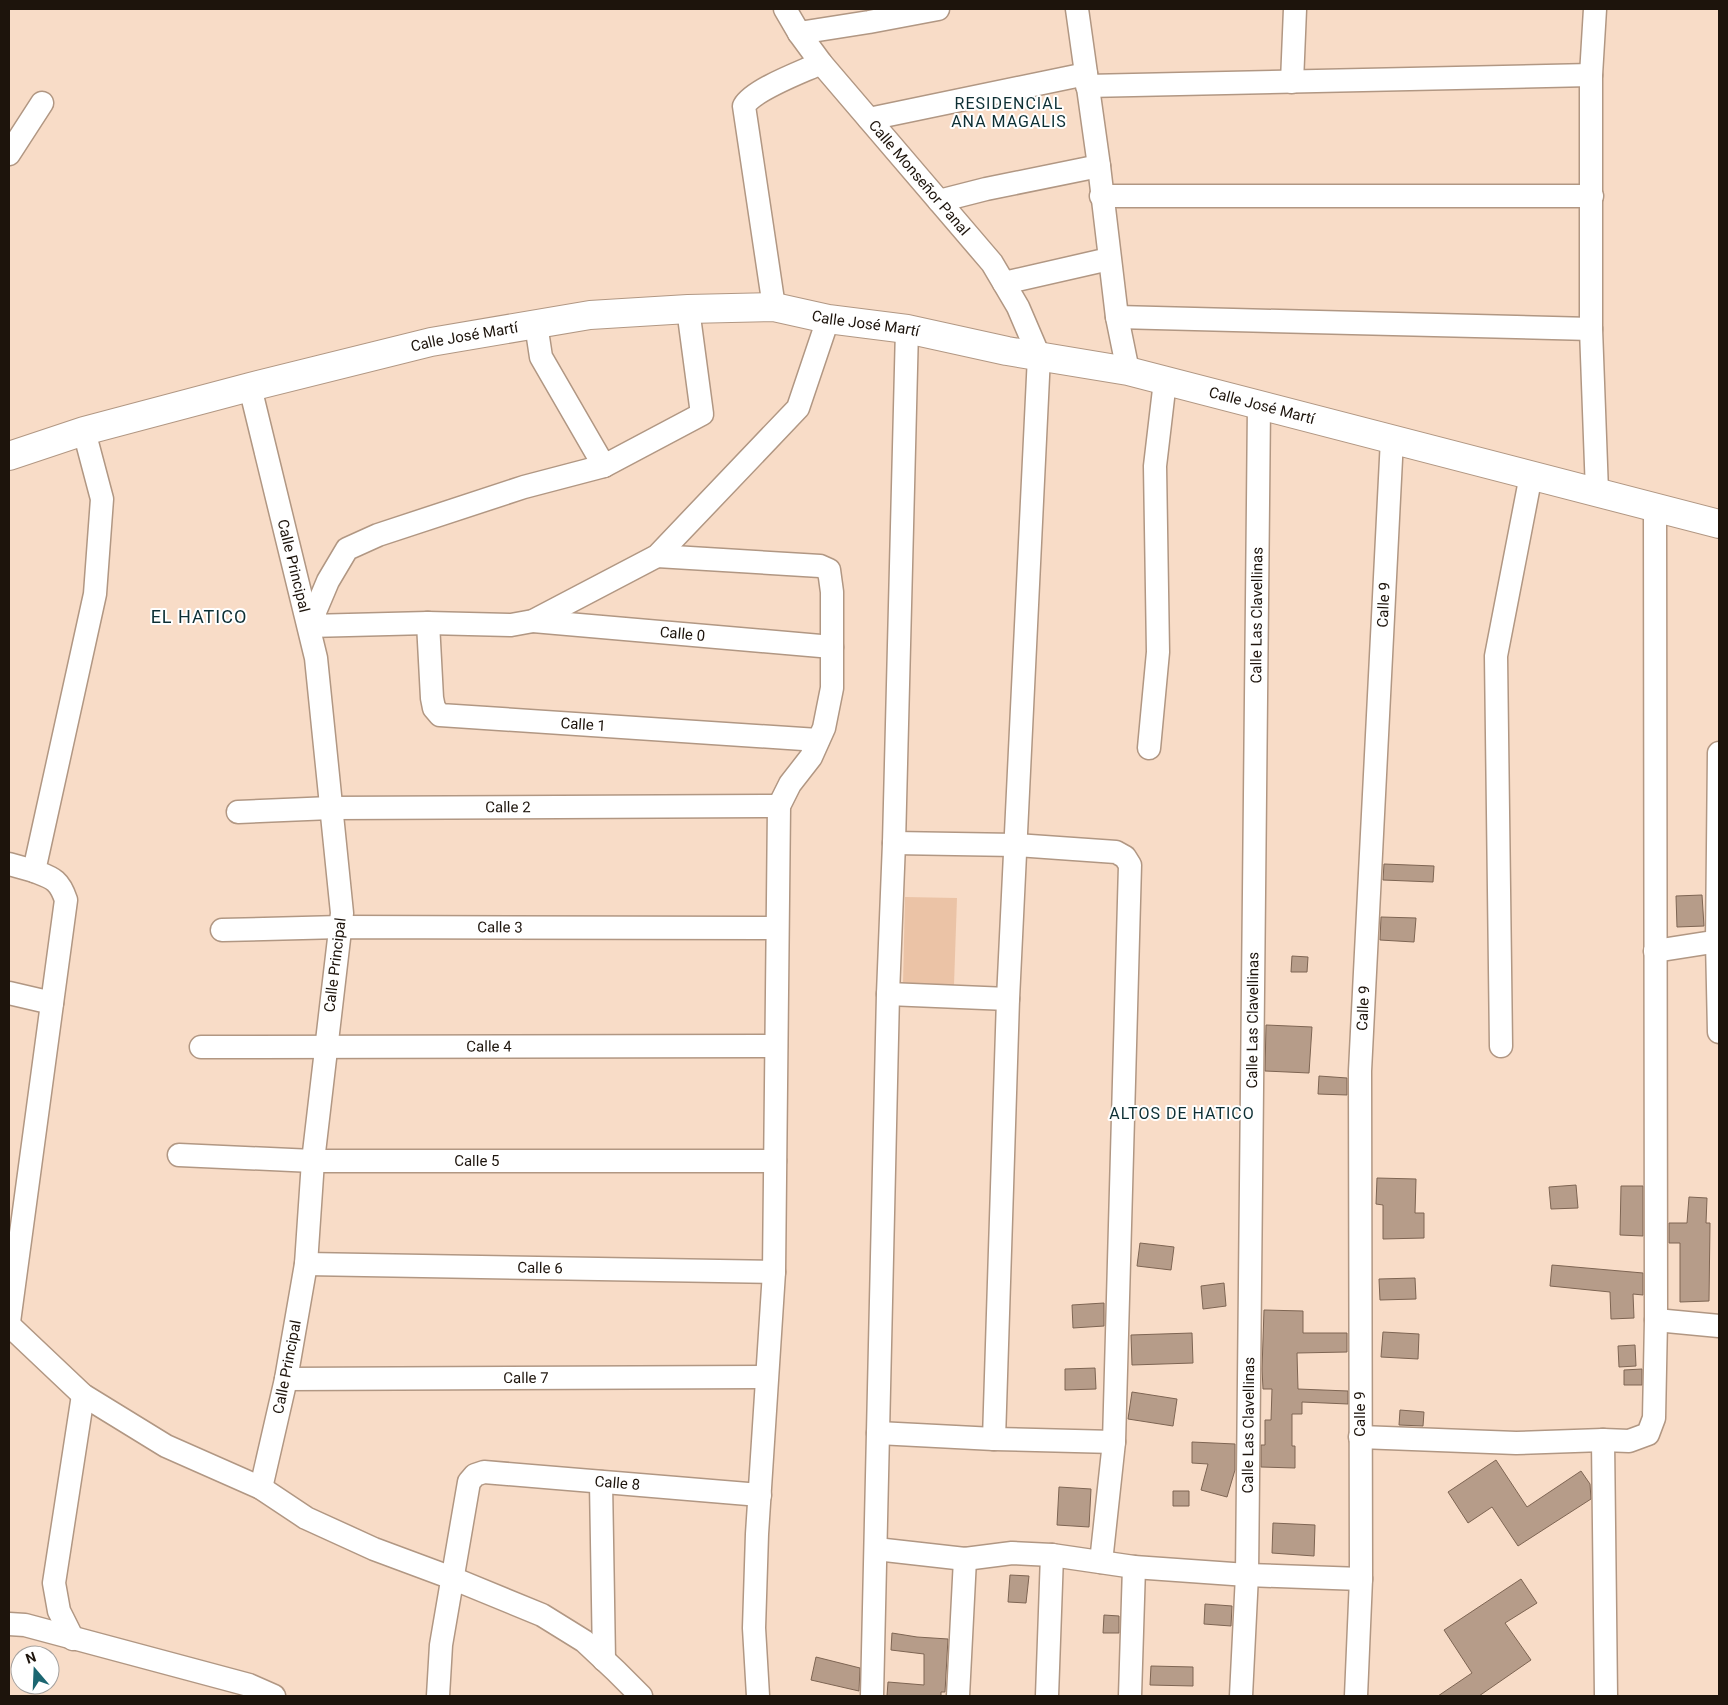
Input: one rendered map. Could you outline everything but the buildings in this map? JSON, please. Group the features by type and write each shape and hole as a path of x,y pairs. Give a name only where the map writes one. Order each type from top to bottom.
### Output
{"main road":[{"name":"Calle José Martí","path":"9,456 84,431 430,342 590,315 774,306 828,319 908,329 1007,351 1128,371 1719,524"}],"street":[{"name":"Calle Monseñor Panal","path":"785,9 821,64 992,264 1018,307 1039,356"},
{"path":"799,33 938,9"},
{"path":"1077,9 1099,166 1117,317 1128,371"},
{"path":"1292,82 1295,9"},
{"path":"1595,9 1591,76 1591,329 1598,492"},
{"path":"774,306 744,106 748,100 767,88 821,64"},
{"path":"869,119 1086,80 1292,82 1591,76"},
{"path":"9,154 42,104"},
{"path":"939,201 986,189 1099,166"},
{"path":"1102,196 1592,196"},
{"path":"1004,283 1109,259"},
{"path":"688,309 702,414 604,466 524,488 378,535 347,549 328,581 309,626 428,623 511,625 532,620 657,556 798,408 828,319"},
{"path":"1117,317 1591,329"},
{"path":"536,324 541,356 604,466"},
{"path":"872,1696 888,994 908,329"},
{"path":"994,1439 1008,999 1039,356"},
{"path":"1149,748 1158,652 1155,466 1165,380"},
{"name":"Calle Principal","path":"250,387 316,658 342,913 314,1161 306,1264 286,1378 261,1488"},
{"name":"Calle Las Clavellinas","path":"1241,1696 1247,1575 1259,405"},
{"path":"34,871 95,594 102,499 84,431"},
{"name":"Calle 9","path":"1356,1696 1361,1578 1360,1071 1392,439"},
{"path":"1501,1046 1496,656 1532,475"},
{"path":"1360,1437 1516,1443 1629,1441 1648,1434 1654,1418 1656,1320 1655,507"},
{"path":"657,556 820,566 829,570 832,592 832,688 824,728 811,757 790,784 779,806 774,1272 771,1334 766,1377 754,1628 758,1696"},
{"name":"Calle 0","path":"532,620 832,648"},
{"name":"Calle 1","path":"428,623 432,698 434,708 440,715 818,740"},
{"path":"1719,753 1719,1032"},
{"name":"Calle 2","path":"238,812 331,808 779,806"},
{"path":"894,843 1016,845 1116,852 1125,858 1130,865 1114,1442 1101,1562"},
{"path":"9,864 56,880 62,888 66,900 9,1323 83,1395 166,1446 261,1488 306,1518 374,1549 452,1578 542,1615 584,1641 640,1696"},
{"name":"Calle 3","path":"222,930 341,927 778,928"},
{"path":"1655,951 1718,941"},
{"path":"9,993 52,1003"},
{"path":"888,994 1008,999"},
{"name":"Calle 4","path":"201,1047 776,1046"},
{"name":"Calle 5","path":"179,1155 314,1161 775,1161"},
{"name":"Calle 6","path":"306,1264 774,1272"},
{"path":"1656,1320 1719,1326"},
{"name":"Calle 7","path":"286,1378 766,1377"},
{"path":"73,1639 59,1611 54,1583 83,1395"},
{"path":"878,1433 994,1439 1114,1442"},
{"path":"1603,1440 1606,1696"},
{"name":"Calle 8","path":"452,1578 469,1482 475,1475 484,1472 760,1495"},
{"path":"601,1482 604,1660"},
{"path":"876,1549 965,1559 1012,1553 1134,1566 1247,1575 1361,1578"},
{"path":"1047,1696 1052,1556"},
{"path":"958,1696 965,1559"},
{"path":"1130,1696 1134,1566"},
{"path":"438,1696 441,1645 452,1578"},
{"path":"9,1624 25,1626 250,1685 274,1696"}],"shaded area":[{"path":"905,897 957,898 954,985 903,984"}],"district":[{"name":"RESIDENCIAL ANA MAGALIS","path":"1009,112"},
{"name":"EL HATICO","path":"199,616"},
{"name":"ALTOS DE HATICO","path":"1182,1113"}]}
